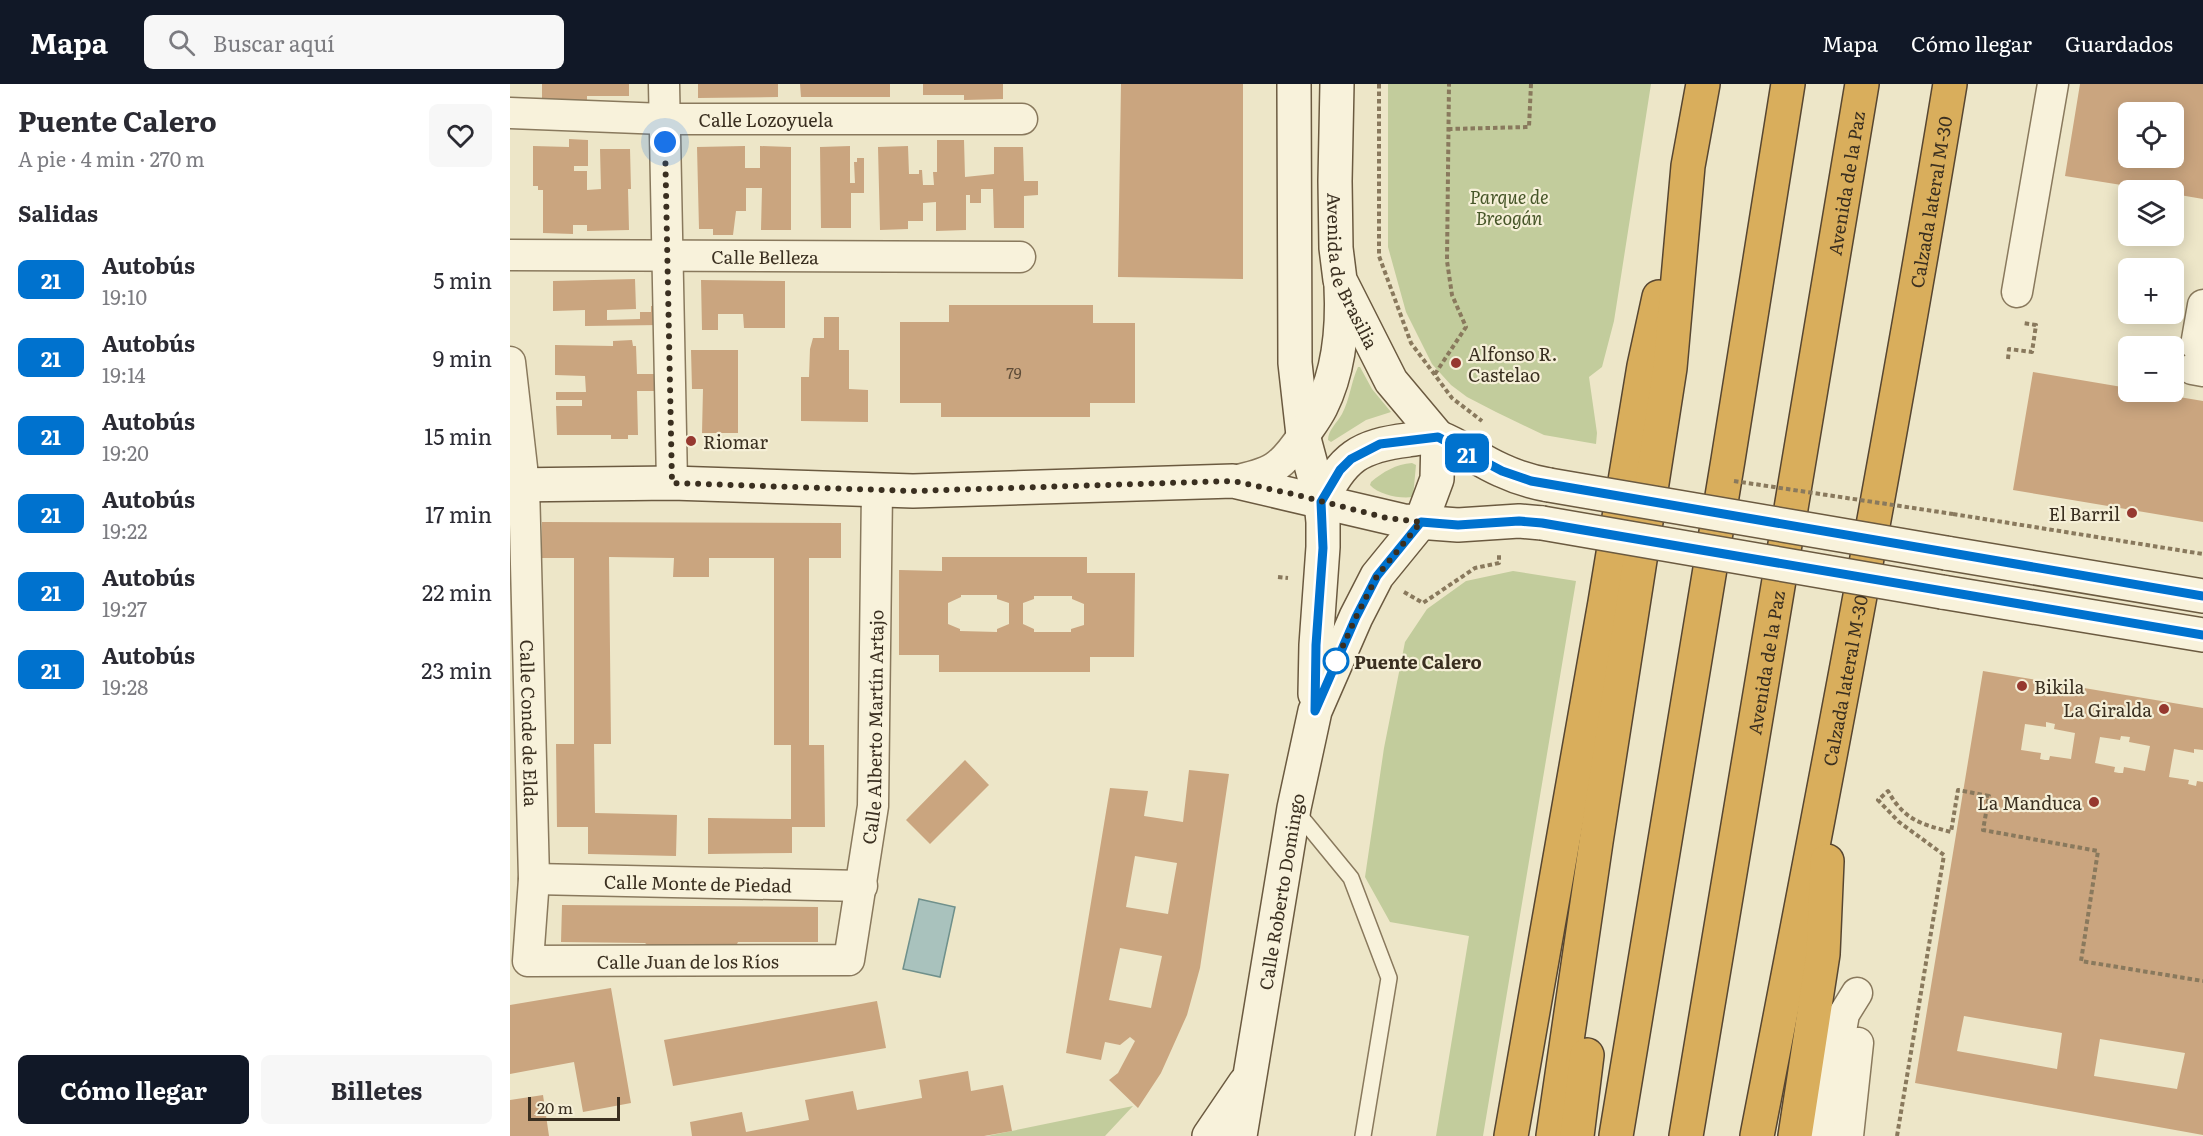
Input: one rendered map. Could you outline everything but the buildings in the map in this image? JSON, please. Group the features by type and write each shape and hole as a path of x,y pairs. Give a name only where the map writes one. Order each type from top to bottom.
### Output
{"highway":[{"path":"1511,1136 1644,366 1688,166 1703,84"},
{"path":"1616,1136 1788,84"},
{"name":"Avenida de la Paz","path":"1686,1136 1862,84"},
{"name":"Calzada lateral M-30","path":"1757,1136 1832,754 1911,325 1950,84"},
{"path":"1911,325 1952,185 1973,84"},
{"path":"1552,1136 1670,368 1688,166"},
{"path":"1823,1136 1823,954 1832,754"},
{"path":"1577,1136 1602,934 1596,842"}],"street":[{"path":"664,84 672,483"},
{"path":"1294,84 1294,332 1295,363 1304,435"},
{"name":"Avenida de Brasilia","path":"1337,84 1336,248 1340,279 1391,381 1438,437"},
{"path":"2017,292 2053,84"},
{"name":"Calle Lozoyuela","path":"510,113 664,119 1022,118"},
{"name":"Calle Belleza","path":"510,255 1020,257"},
{"path":"517,485 672,483 877,490 1233,481 1262,475 1290,455 1321,407 1336,359 1340,328 1340,279"},
{"path":"2197,362 2203,304"},
{"name":"Calle Conde de Elda","path":"510,362 534,879 528,961"},
{"name":"Calle Roberto Domingo","path":"1240,1136 1294,808 1315,711 1316,645 1323,548 1321,502 1304,435"},
{"path":"1321,502 1340,470 1365,450 1380,444 1438,437 1502,471 1549,485 2203,596"},
{"name":"Calle Roberto Domingo","path":"1315,711 1356,617 1377,576 1421,522 1437,479 1438,437"},
{"path":"1233,481 1387,518 1458,525 1519,521 1542,523 2203,635"},
{"name":"Calle Alberto Martín Artajo","path":"849,960 873,806 877,490"},
{"name":"Calle Monte de Piedad","path":"534,879 862,886"},
{"name":"Calle Juan de los Ríos","path":"528,961 849,960"},
{"path":"1209,1136 1251,1074"}],"lane":[{"path":"1294,808 1351,878 1389,978 1363,1136"}],"path":[{"path":"1379,84 1378,256 1411,343 1452,398 1488,425"},
{"path":"1408,402 1435,374 1466,327 1452,295 1447,261 1449,84"},
{"path":"1448,129 1529,127 1531,84"},
{"path":"2008,359 2009,349 2032,352 2036,325 2020,323"},
{"path":"1729,481 2203,554"},
{"path":"1897,1136 1944,855 1899,822 1878,800 1888,791 1894,803 1910,818 1922,825 1951,832 1958,790 1989,796 1983,830 2098,850 2081,961 2203,981"}],"green space":[{"name":"Parque de Breogán","path":"1388,84 1651,84 1614,321 1602,367 1589,377 1597,433 1596,444 1544,435 1496,412 1467,397 1451,385 1432,364 1406,312 1388,247"},
{"path":"1358,367 1391,412 1366,420 1331,442 1328,440 1329,433 1345,408"},
{"path":"1412,463 1416,465 1413,497 1390,496 1370,485 1390,469"},
{"path":"1513,571 1576,581 1483,1136 1436,1136 1469,936 1390,922 1365,877 1384,748 1405,642 1427,609 1466,581"},
{"path":"1133,1106 1105,1136 987,1136"}],"water":[{"path":"919,899 955,907 940,977 903,969"}],"bus line":[{"name":"21","path":"2203,596 1549,485 1502,471 1438,437 1380,444 1351,459 1329,485 1321,502 1323,548 1316,645 1315,711 1356,617 1377,576 1421,522 1458,525 1530,521 2203,635"}],"place":[{"name":"Alfonso R. Castelao","path":"1456,363"},
{"name":"Riomar","path":"691,441"},
{"name":"El Barril","path":"2132,513"},
{"name":"Puente Calero","path":"1336,661"},
{"name":"Bikila","path":"2022,686"},
{"name":"La Giralda","path":"2164,709"},
{"name":"La Manduca","path":"2094,802"}],"route":[{"path":"665,142 672,483 913,491 1233,481 1387,518 1421,522 1377,576 1336,661"}]}
